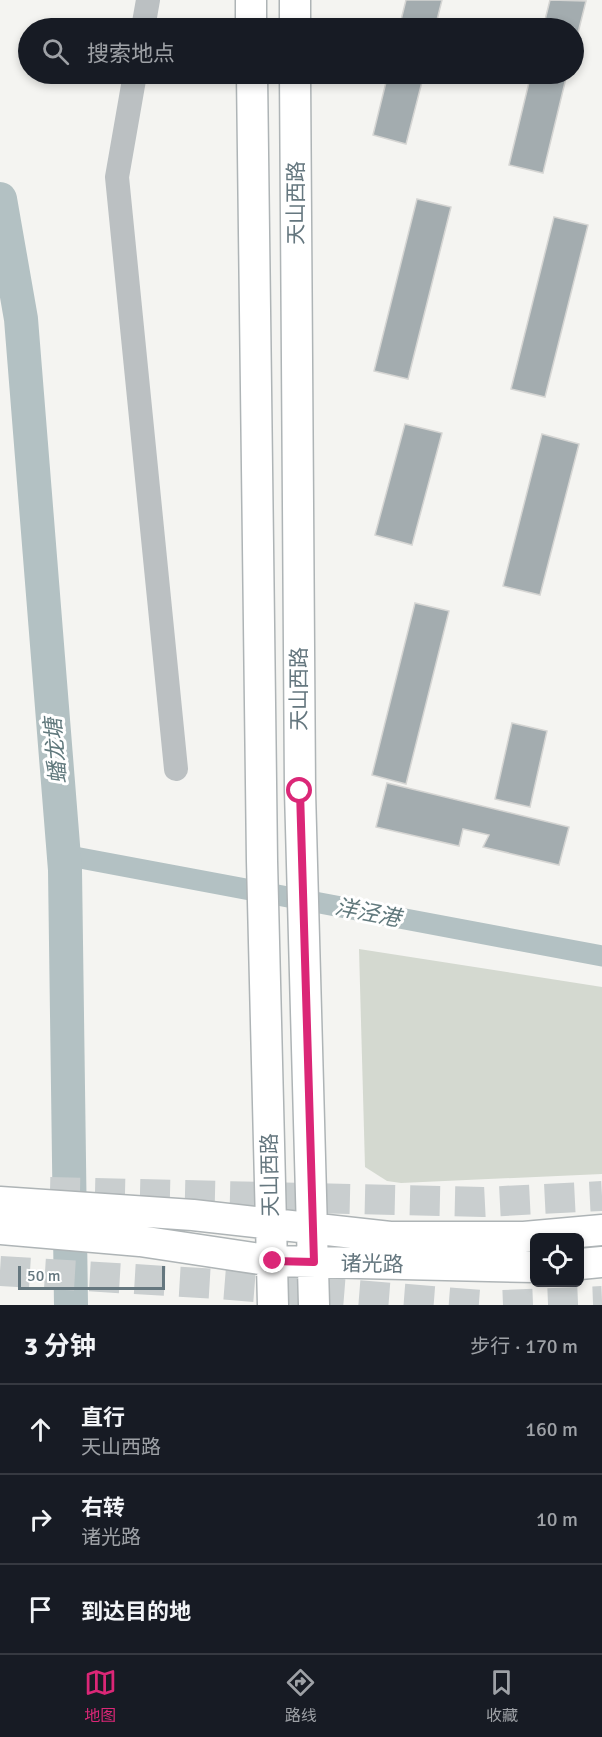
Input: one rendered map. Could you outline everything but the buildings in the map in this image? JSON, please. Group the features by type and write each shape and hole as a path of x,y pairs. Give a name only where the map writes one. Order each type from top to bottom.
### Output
{"main road":[{"path":"251,0 251,18"},
{"path":"295,0 295,18"},
{"name":"天山西路","path":"252,84 262,861 273,1305"},
{"name":"天山西路","path":"295,84 300,791 314,1305"},
{"path":"6,1216 137,1211 390,1237 524,1237 602,1230"},
{"name":"诸光路","path":"6,1216 140,1241 273,1261 530,1267"},
{"path":"584,1264 602,1262"}],"lane":[{"path":"145,18 148,0"},
{"path":"133,84 117,177 176,769"}],"shaded area":[{"path":"359,949 602,987 602,1174 401,1183 387,1181 365,1167"}],"waterway":[{"name":"蟠龙塘","path":"0,199 21,319 65,870 71,1305"},
{"name":"洋泾港","path":"64,855 602,956"}],"tunnel":[{"path":"50,1192 483,1202 602,1196"},
{"path":"0,1271 217,1284 482,1305"},
{"path":"503,1305 602,1301"}],"route":[{"path":"273,1261 314,1262 300,791"}]}
